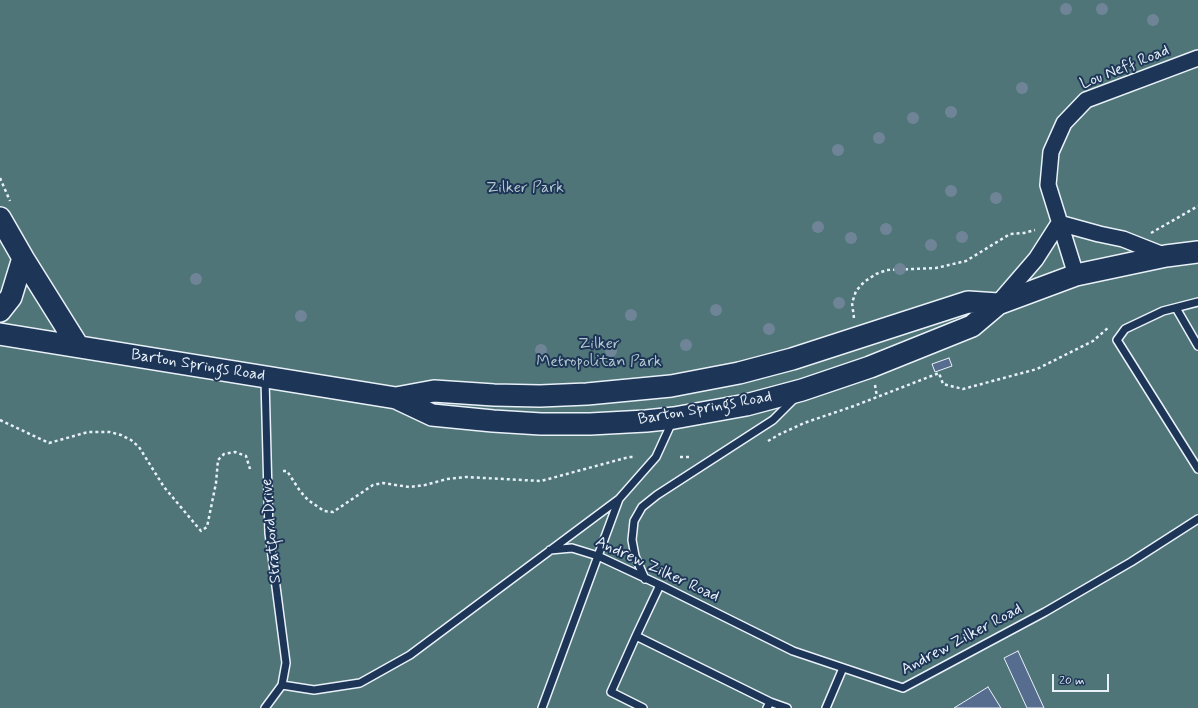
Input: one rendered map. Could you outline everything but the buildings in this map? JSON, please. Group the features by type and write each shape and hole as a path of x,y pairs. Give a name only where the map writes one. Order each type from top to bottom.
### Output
{"main road":[{"path":"0,218 78,346"},
{"name":"Barton Springs Road","path":"0,334 396,398 432,415 541,424 590,424 646,421 674,418 746,405 802,390 870,367 972,326 998,304 1076,275 1166,256 1198,252"},
{"path":"0,312 11,297 23,258"},
{"name":"Barton Springs Road","path":"396,398 434,391 540,396 587,394 671,386 739,373 792,359 968,302 998,304"},
{"path":"671,386 674,418"}],"street":[{"name":"Lou Neff Road","path":"1076,275 1048,185 1051,152 1064,123 1086,100 1198,58"},
{"path":"998,304 1036,259 1059,223 1123,239 1166,256"}],"lane":[{"path":"1198,302 1163,311 1125,329 1117,340 1198,468"},
{"path":"1176,308 1198,346"},
{"name":"Stratford Drive","path":"265,377 269,533 286,663 282,685"},
{"path":"645,579 635,556 632,540 634,521 642,507 657,495 708,461 773,420 802,390"},
{"path":"542,708 619,499 656,457 674,418"},
{"name":"Andrew Zilker Road","path":"282,685 314,690 360,684 410,655 619,499"},
{"name":"Andrew Zilker Road","path":"550,550 572,548 598,556 793,651 903,688 1045,612 1131,562 1198,519"},
{"path":"643,708 611,692 660,585"},
{"path":"636,636 769,705 787,708"},
{"path":"826,708 844,668"},
{"path":"265,708 282,685"}],"path":[{"path":"1166,224 1198,206"},
{"path":"855,320 852,303 856,291 864,282 876,274 887,270 936,268 966,261 1010,234 1024,233 1039,229"},
{"path":"768,441 804,423 878,397 939,373 944,384 963,389 1037,369 1092,341 1110,326"},
{"path":"874,381 878,397"},
{"path":"0,420 49,443 88,432 110,432 131,440 139,447 164,487 201,531 207,527 216,483 218,460 224,454 234,452 246,456 250,469"},
{"path":"680,457 704,456 708,461"},
{"path":"284,470 288,471 300,491 308,500 324,511 333,512 372,485 383,483 410,487 425,485 447,479 466,477 541,482 629,457 635,457"}],"green space":[{"name":"Zilker Metropolitan Park","path":"0,0 1198,0 1198,708 0,708"}],"park label":[{"name":"Zilker Park","path":"525,189"}]}
